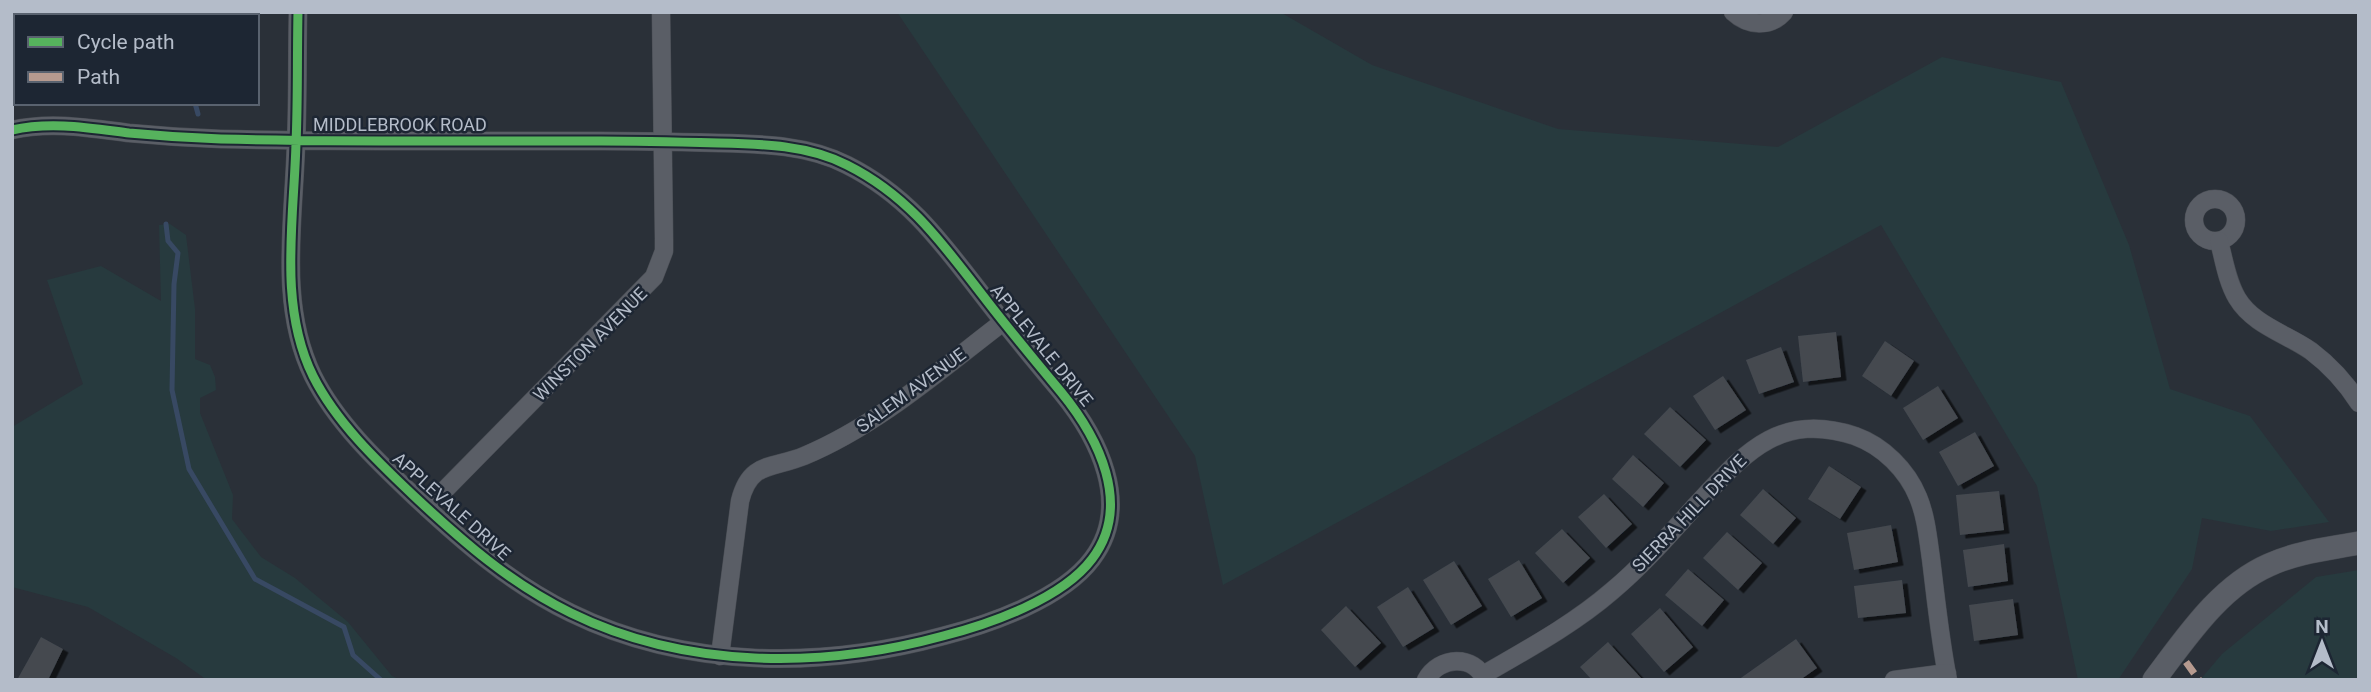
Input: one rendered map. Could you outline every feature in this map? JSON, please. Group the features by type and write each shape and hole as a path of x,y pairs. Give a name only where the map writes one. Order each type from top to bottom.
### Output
{"street":[{"name":"APPLEVALE DRIVE","path":"298,12 291,280 300,341 313,376 330,403 383,467 474,551 507,575 573,614 647,641 720,656 819,658 867,653 951,634 1025,606 1059,587 1093,558 1110,520 1108,478 1101,457 1082,419 926,223 885,188 849,166 810,151 758,144 663,142"},
{"name":"WINSTON AVENUE","path":"427,508 654,277 664,251 661,12"},
{"path":"1734,12 1749,23 1760,24 1771,22 1784,12"},
{"name":"MIDDLEBROOK ROAD","path":"12,130 34,125 76,126 138,134 216,139 663,142"},
{"path":"2219,241 2233,289 2244,308 2323,360 2343,380 2359,404"},
{"name":"SALEM AVENUE","path":"720,656 740,501 746,482 763,468 802,457 875,419 1003,322"},
{"name":"SIERRA HILL DRIVE","path":"1426,680 1434,668 1454,660 1475,667 1484,677 1590,609 1643,562 1747,453 1776,436 1810,429 1843,433 1875,446 1900,468 1910,482 1924,514 1947,676"},
{"path":"2154,680 2221,598 2249,576 2286,558 2359,543"},
{"path":"1894,680 1947,676"}],"green space":[{"path":"897,12 1280,12 1372,65 1558,129 1778,147 1942,57 2061,82 2129,245 2170,389 2250,416 2329,522 2271,531 2202,518 2192,569 2118,680 2078,680 2037,486 1881,225 1223,585 1195,456"},
{"path":"170,224 186,235 195,309 195,359 210,365 215,377 216,390 200,398 200,413 233,495 232,519 261,557 295,578 348,622 392,676 401,680 207,680 176,658 88,607 12,587 12,427 83,384 47,280 101,266 161,301 159,225"},
{"path":"2359,570 2359,680 2200,680 2222,654 2316,577"}],"building":[{"path":"1836,332 1841,377 1803,382 1798,336"},
{"path":"1885,341 1914,361 1891,396 1862,376"},
{"path":"1781,347 1794,382 1759,394 1746,360"},
{"path":"1723,376 1746,410 1715,430 1693,396"},
{"path":"1938,386 1958,418 1923,440 1903,408"},
{"path":"1670,407 1706,440 1680,467 1644,434"},
{"path":"1975,432 1994,466 1958,486 1939,452"},
{"path":"1633,455 1664,483 1643,507 1612,479"},
{"path":"1829,466 1861,487 1840,519 1808,499"},
{"path":"1763,489 1796,518 1773,544 1740,515"},
{"path":"1999,491 2004,530 1960,535 1956,495"},
{"path":"1604,494 1632,524 1606,548 1578,517"},
{"path":"1891,525 1898,562 1854,570 1847,533"},
{"path":"1562,529 1590,558 1563,583 1535,553"},
{"path":"1727,532 1762,563 1738,590 1703,558"},
{"path":"2004,544 2008,581 1968,587 1963,550"},
{"path":"1519,560 1542,598 1511,617 1488,579"},
{"path":"1454,561 1482,606 1451,625 1423,580"},
{"path":"1688,569 1724,600 1702,626 1665,595"},
{"path":"1902,580 1906,613 1858,618 1854,586"},
{"path":"1408,587 1434,628 1403,647 1377,607"},
{"path":"2013,599 2018,635 1974,641 1969,605"},
{"path":"1346,606 1381,643 1355,667 1321,630"},
{"path":"1660,608 1693,647 1664,672 1631,634"},
{"path":"41,637 63,649 48,680 17,680"},
{"path":"1796,639 1817,668 1800,680 1738,680"},
{"path":"1608,642 1641,678 1592,680 1580,667"}],"waterway":[{"path":"196,105 198,114"},
{"path":"166,224 168,241 178,253 174,284 172,390 189,469 255,579 344,627 353,655 381,680"}],"marked path":[{"path":"2186,662 2199,680"}],"cycle path":[{"path":"12,130 41,126 85,127 175,137 221,139 269,140 316,141 736,143 785,147 832,158 890,192 925,224 1075,410 1098,450 1110,494 1110,516 1104,538 1092,559 1079,573 1044,598 982,625 897,647 802,658 707,654 660,645 571,613 528,589 469,545 432,513 358,440 322,393 302,349 295,320 291,262 291,232 295,172 296,143 297,127 298,12"}]}
